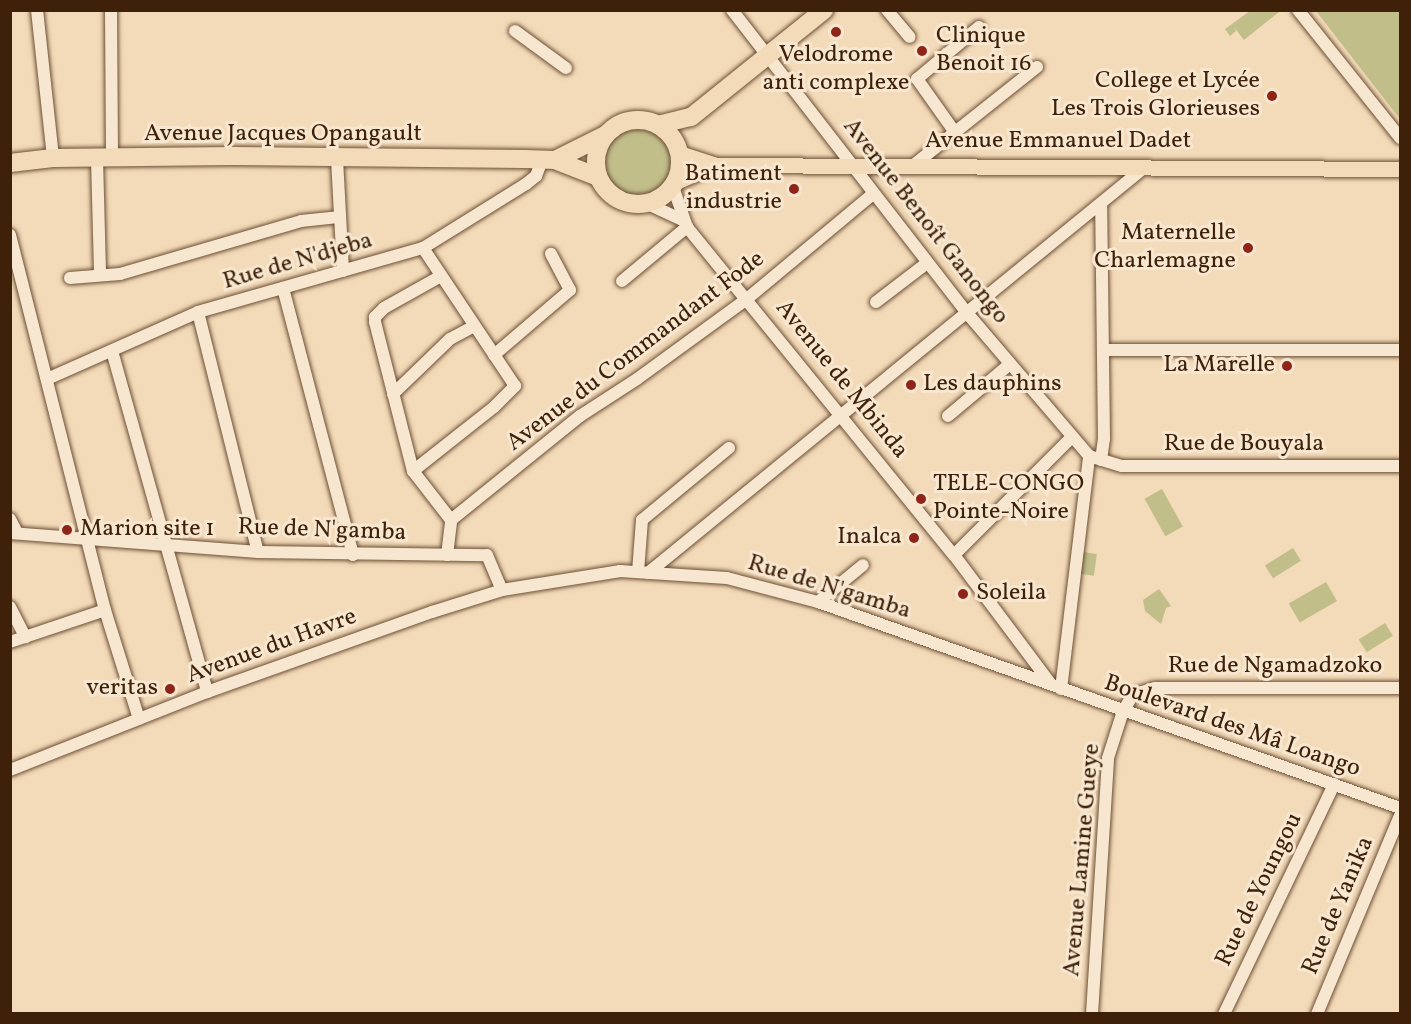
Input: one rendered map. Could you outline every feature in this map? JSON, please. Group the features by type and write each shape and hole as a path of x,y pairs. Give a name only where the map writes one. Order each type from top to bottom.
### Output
{"highway":[{"path":"549,160 630,121 658,125 691,117 824,10"},
{"path":"605,135 595,162 598,177 618,200 648,204 674,184 678,150 691,117"},
{"path":"658,125 678,150"},
{"name":"Avenue Jacques Opangault","path":"10,163 53,158 549,160"},
{"path":"549,160 598,177"}],"main road":[{"name":"Avenue Emmanuel Dadet","path":"678,150 715,165 853,163 1401,169"},
{"name":"Avenue Emmanuel Dadet","path":"674,184 715,165"}],"street":[{"path":"37,10 53,158"},
{"path":"100,275 111,10"},
{"name":"Avenue Benoît Ganongo","path":"732,10 770,55 853,163 873,194 967,313 1071,438 1095,458"},
{"path":"887,10 910,37"},
{"path":"1298,10 1401,138"},
{"path":"954,131 917,79 979,27"},
{"path":"515,31 566,68"},
{"path":"915,164 1037,67"},
{"path":"337,159 338,217 343,271"},
{"name":"Rue de N'djeba","path":"47,379 198,312 423,248 526,184 549,160"},
{"path":"643,572 842,414 1145,167"},
{"name":"Avenue de Mbinda","path":"674,184 685,224"},
{"name":"Avenue du Commandant Fode","path":"451,520 580,416 637,380 748,298 873,194"},
{"name":"Avenue de Mbinda","path":"648,204 685,224 748,298 1056,686"},
{"path":"1056,686 1095,458 1103,350 1101,205"},
{"path":"70,278 129,271 301,221 338,217"},
{"path":"622,281 685,224"},
{"path":"10,235 105,610 139,719"},
{"path":"413,471 513,390 513,381 423,248"},
{"path":"494,354 570,291 550,254"},
{"path":"876,302 927,263"},
{"path":"441,276 375,317 413,471 451,520 447,555"},
{"path":"283,288 353,555"},
{"path":"198,312 258,552"},
{"path":"393,394 450,339 474,326"},
{"path":"1103,350 1401,350"},
{"path":"112,351 207,692"},
{"path":"948,416 1010,364"},
{"path":"954,555 1071,438"},
{"path":"643,572 642,520 729,448"},
{"name":"Rue de Bouyala","path":"1095,458 1146,466 1401,466"},
{"path":"10,519 14,533"},
{"name":"Rue de N'gamba","path":"14,533 258,552 487,555 502,590"},
{"path":"818,602 863,565"},
{"name":"Rue de N'gamba","path":"553,580 586,573 643,572 726,578 818,602 1056,686"},
{"name":"Avenue du Havre","path":"10,770 207,692 502,590 553,580"},
{"path":"10,608 25,637"},
{"path":"10,642 105,610"},
{"name":"Boulevard des Mâ Loango","path":"1056,686 1401,808"},
{"name":"Rue de Ngamadzoko","path":"1123,711 1133,695 1155,688 1401,688"},
{"name":"Avenue Lamine Gueye","path":"1092,1014 1108,758 1123,711"},
{"name":"Rue de Youngou","path":"1224,1014 1334,784"},
{"name":"Rue de Yanika","path":"1317,1014 1401,816"}],"shaded area":[{"path":"1250,11 1279,12 1244,40 1234,27 1236,31 1230,36 1225,29"},
{"path":"1316,11 1400,11 1400,119"},
{"path":"637,125 652,128 664,136 672,148 675,163 672,178 664,190 652,198 637,201 622,198 610,190 602,178 599,163 602,148 610,136 622,128"},
{"path":"1162,489 1183,527 1165,536 1145,499"},
{"path":"1293,548 1301,561 1273,578 1265,565"},
{"path":"1083,552 1097,554 1094,576 1080,574"},
{"path":"1326,582 1337,601 1300,623 1289,604"},
{"path":"1159,589 1171,606 1166,608 1161,624 1145,611 1143,600"},
{"path":"1385,623 1393,636 1367,652 1359,639"}],"place":[{"name":"Velodrome anti complexe","path":"836,32"},
{"name":"Clinique Benoit 16","path":"922,51"},
{"name":"College et Lycée Les Trois Glorieuses","path":"1272,96"},
{"name":"Batiment industrie","path":"794,189"},
{"name":"Maternelle Charlemagne","path":"1248,248"},
{"name":"La Marelle","path":"1287,366"},
{"name":"Les dauphins","path":"911,385"},
{"name":"TELE-CONGO Pointe-Noire","path":"921,499"},
{"name":"Marion site 1","path":"67,530"},
{"name":"Inalca","path":"914,538"},
{"name":"Soleila","path":"963,594"},
{"name":"veritas","path":"170,689"}]}
